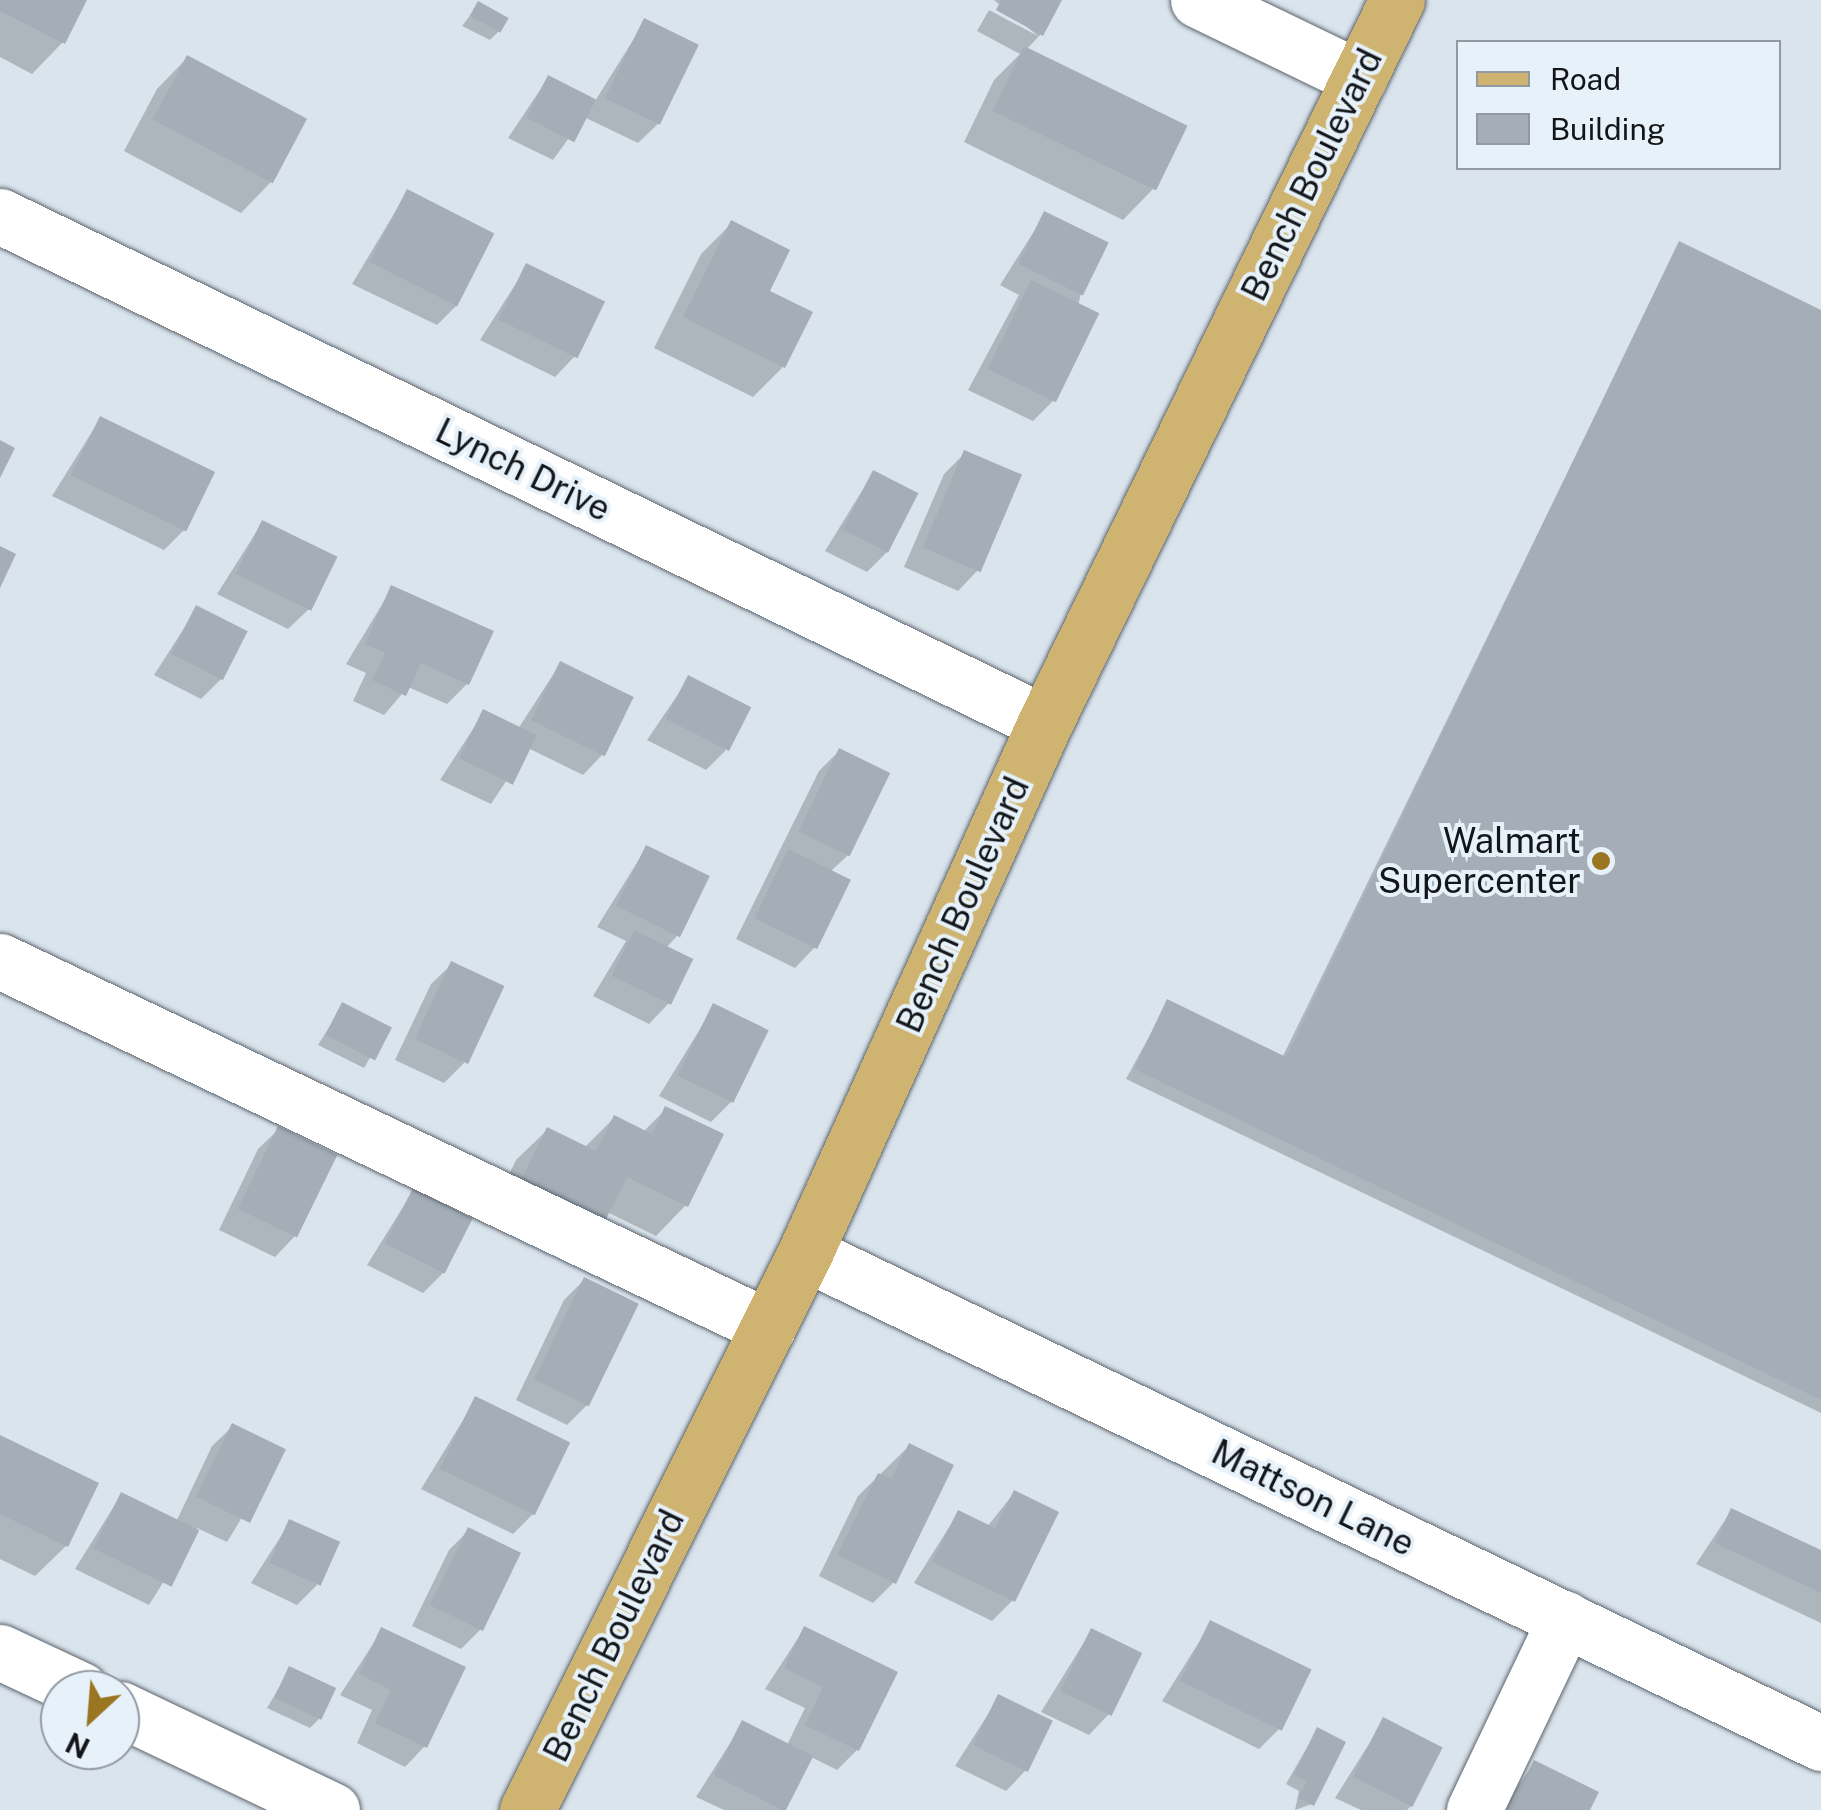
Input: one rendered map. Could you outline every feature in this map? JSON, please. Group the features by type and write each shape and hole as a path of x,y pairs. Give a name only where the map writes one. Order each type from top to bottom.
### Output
{"main road":[{"name":"Bench Boulevard","path":"527,1810 805,1253 1045,723 1397,0"}],"street":[{"path":"1198,0 1359,78"},
{"name":"Lynch Drive","path":"0,216 1045,723"},
{"path":"0,961 768,1327"},
{"name":"Mattson Lane","path":"805,1253 1821,1742"},
{"path":"1474,1810 1565,1619"},
{"path":"0,1652 40,1671"},
{"path":"140,1719 332,1810"}],"building":[{"path":"0,0 87,0 65,44 0,11"},
{"path":"1001,0 1062,0 1043,36 996,10"},
{"path":"478,1 509,18 500,33 470,16"},
{"path":"644,18 699,45 660,125 605,98"},
{"path":"1024,46 1188,126 1156,190 992,111"},
{"path":"187,55 307,119 273,183 153,119"},
{"path":"548,75 596,100 574,142 526,118"},
{"path":"407,189 494,233 457,307 370,262"},
{"path":"1044,211 1109,243 1083,296 1018,264"},
{"path":"731,220 790,250 770,291 813,312 785,368 683,317"},
{"name":"Walmart Supercenter","path":"1679,241 1821,310 1821,1400 1134,1069 1167,999 1286,1057"},
{"path":"526,263 605,302 577,358 498,320"},
{"path":"1031,280 1099,313 1056,402 988,369"},
{"path":"100,416 215,472 186,531 71,475"},
{"path":"0,440 15,448 0,478"},
{"path":"964,450 1022,475 981,572 923,548"},
{"path":"873,470 918,493 888,553 843,530"},
{"path":"262,520 337,557 311,611 236,574"},
{"path":"0,546 16,554 0,588"},
{"path":"391,585 494,631 469,685 421,663 406,696 372,680 385,653 365,644"},
{"path":"196,605 248,631 223,680 171,654"},
{"path":"560,661 634,697 605,756 531,720"},
{"path":"688,675 751,707 729,751 666,719"},
{"path":"483,709 537,735 513,785 459,758"},
{"path":"839,748 890,773 849,857 798,832"},
{"path":"646,845 710,876 680,937 616,906"},
{"path":"788,849 851,880 817,949 754,918"},
{"path":"634,930 693,959 671,1005 612,976"},
{"path":"451,961 504,986 468,1064 415,1039"},
{"path":"342,1002 392,1027 375,1060 325,1035"},
{"path":"713,1003 769,1030 733,1103 677,1076"},
{"path":"665,1106 724,1134 688,1207 627,1177 605,1221 521,1180 547,1127 596,1151 614,1115 652,1134"},
{"path":"278,1126 337,1155 297,1238 238,1209"},
{"path":"413,1188 473,1218 445,1274 385,1243"},
{"path":"584,1277 639,1304 589,1406 534,1379"},
{"path":"475,1396 570,1442 535,1515 439,1469"},
{"path":"232,1423 286,1449 250,1523 196,1497"},
{"path":"0,1435 99,1483 68,1547 0,1514"},
{"path":"909,1443 954,1465 896,1584 837,1555 878,1473 891,1479"},
{"path":"1014,1490 1059,1512 1015,1602 932,1562 958,1510 995,1528"},
{"path":"121,1492 199,1530 172,1587 93,1549"},
{"path":"1731,1508 1821,1550 1821,1593 1715,1543"},
{"path":"289,1519 340,1542 321,1586 269,1563"},
{"path":"468,1527 521,1553 483,1631 430,1605"},
{"path":"1210,1620 1312,1670 1282,1731 1180,1681"},
{"path":"804,1626 898,1672 859,1751 805,1725 823,1687 784,1668"},
{"path":"381,1627 466,1667 427,1748 375,1723 391,1690 359,1674"},
{"path":"1091,1628 1142,1653 1112,1716 1060,1691"},
{"path":"289,1666 336,1688 321,1720 274,1698"},
{"path":"998,1694 1053,1721 1028,1772 973,1745"},
{"path":"1383,1717 1443,1747 1412,1807 1353,1777"},
{"path":"742,1720 813,1756 786,1810 714,1775"},
{"path":"1317,1727 1346,1742 1314,1806 1298,1798 1307,1781 1294,1775"},
{"path":"1534,1760 1599,1792 1590,1810 1509,1810"}],"place":[{"name":"Walmart Supercenter","path":"1601,861"}]}
